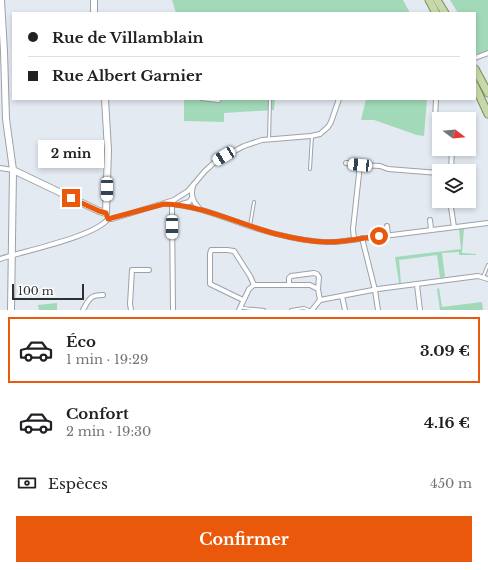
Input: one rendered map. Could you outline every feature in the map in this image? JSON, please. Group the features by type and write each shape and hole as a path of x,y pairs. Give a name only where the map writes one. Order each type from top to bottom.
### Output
{"main road":[{"path":"429,0 435,12"},
{"path":"437,0 444,12"},
{"path":"476,71 488,93"},
{"path":"476,88 488,114"}],"street":[{"path":"0,0 4,51 6,119 13,170 11,310"},
{"path":"94,0 94,12"},
{"path":"476,58 488,53"},
{"path":"0,259 72,238 103,225 107,216 108,150 105,100"},
{"path":"0,168 13,170 107,216 173,202 188,191 194,182 210,166 224,156 254,142 320,134 331,122 339,100"},
{"path":"435,112 436,100"},
{"path":"346,163 380,166 388,169 432,172"},
{"path":"354,239 353,229 360,165"},
{"path":"194,182 192,198 195,204 200,208"},
{"path":"179,205 186,203 192,198"},
{"path":"173,202 179,205 200,208 250,226 282,235 317,242 336,242 488,223"},
{"path":"172,310 173,202"},
{"path":"451,208 454,227"},
{"path":"430,220 431,230"},
{"path":"387,226 388,235"},
{"path":"362,238 375,290 378,310"},
{"path":"243,300 210,284 211,250 234,251 254,285"},
{"path":"131,310 132,270 149,270"},
{"path":"289,285 289,278 291,276 314,273 317,274 319,277 318,289 320,300"},
{"path":"310,310 320,300 375,290 478,276 486,278"},
{"path":"240,309 250,288 254,285 310,285 318,289"},
{"path":"417,285 420,310"},
{"path":"83,310 91,297 95,295 103,295"},
{"path":"342,296 345,310"}],"lane":[{"path":"269,140 270,100"},
{"path":"310,169 312,136"},
{"path":"250,226 254,202"},
{"path":"486,278 488,265"},
{"path":"291,310 304,308 310,310"},
{"path":"240,309 264,310"}],"green space":[{"path":"172,0 403,0 409,12 176,12"},
{"path":"450,0 488,0 488,50 477,55 476,12 457,12"},
{"path":"184,100 275,100 274,110 224,113 224,122 184,121"},
{"path":"366,100 427,100 424,136 374,120 361,120"},
{"path":"459,229 464,229 462,253 476,255 459,255 459,252 442,253 445,277 440,278 437,255 399,260 401,283 399,283 395,257 461,249"},
{"path":"439,288 442,307 482,302 483,310 440,310 437,289"},
{"path":"57,303 57,310 39,310 38,305"}],"route":[{"path":"71,198 106,213 108,219 164,204 173,204 200,208 255,228 304,240 336,242 379,236"}]}
